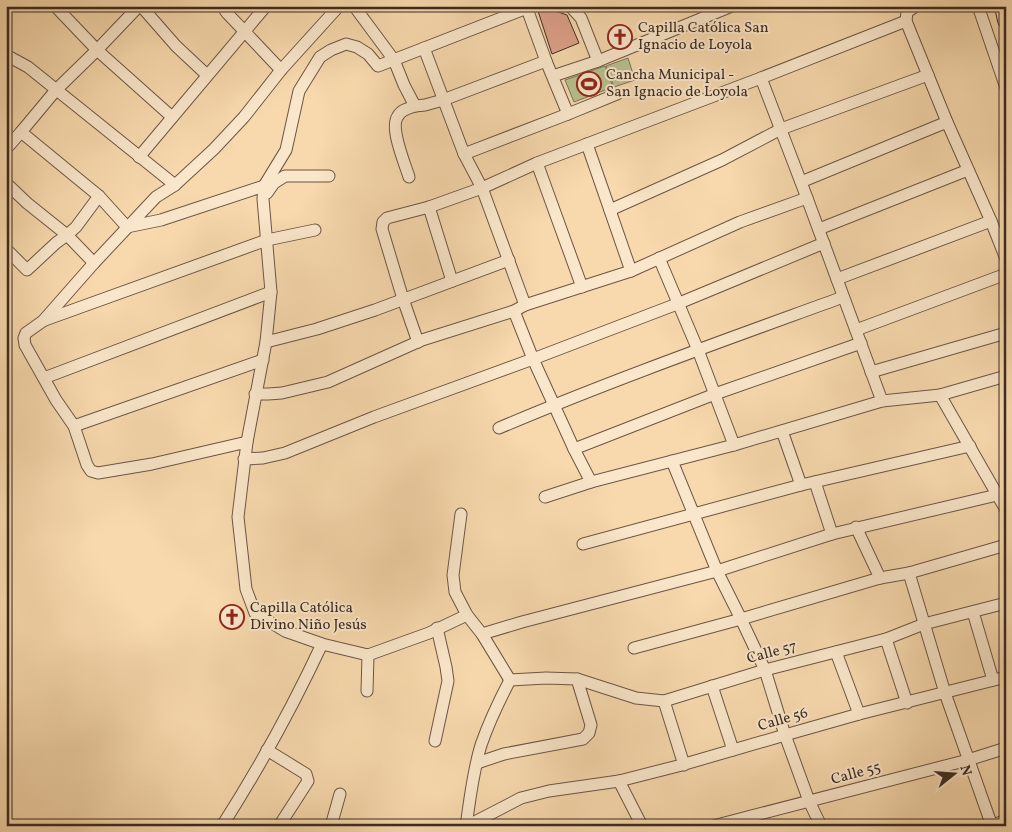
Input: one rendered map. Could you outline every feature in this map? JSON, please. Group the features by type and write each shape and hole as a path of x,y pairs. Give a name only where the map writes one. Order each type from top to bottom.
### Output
{"street":[{"path":"55,6 97,50 172,118"},
{"path":"6,148 56,90 140,6 176,46 207,76"},
{"path":"222,6 281,70"},
{"path":"139,157 266,6"},
{"path":"354,6 394,60 415,106"},
{"path":"570,6 581,18 598,61"},
{"path":"554,76 598,61 732,6"},
{"path":"916,6 907,12 906,21 1006,259"},
{"path":"978,6 1006,88"},
{"path":"1003,6 1006,20"},
{"path":"43,321 156,197 175,185 244,118 281,70 336,7"},
{"path":"467,615 429,633 368,655 322,644 285,631 255,613 246,589 238,517 246,442 266,342 271,292 263,199 264,186 286,150 299,91 320,56 346,44 357,47 368,54 378,66 527,7 546,61 554,76 568,114"},
{"path":"418,342 382,229 383,222 387,218 429,207 482,188 587,144 906,21"},
{"path":"424,48 464,154 482,188 525,305"},
{"path":"6,55 28,67 175,185"},
{"path":"409,177 395,133 396,116 402,111 415,106 443,100 546,61"},
{"path":"610,210 722,160 781,129 928,75"},
{"path":"761,78 882,401"},
{"path":"464,154 617,94"},
{"path":"801,182 947,122"},
{"path":"21,132 99,196 127,227"},
{"path":"587,144 631,271"},
{"path":"537,164 582,287"},
{"path":"819,229 968,170"},
{"path":"263,199 274,183 285,176 328,176"},
{"path":"6,184 67,235 94,263"},
{"path":"127,227 161,220 264,186"},
{"path":"6,249 27,270 76,227 99,196"},
{"path":"255,394 282,393 328,382 418,342 631,271 740,222 807,198"},
{"path":"429,207 452,280"},
{"path":"837,279 991,221"},
{"path":"246,442 152,464 98,473 91,471 87,465 74,426 56,400 25,345 24,338 26,332 43,321 267,240 315,230"},
{"path":"244,459 263,458 285,453 374,417 678,304 824,243"},
{"path":"659,258 698,350 734,445"},
{"path":"266,342 317,329 375,310 509,260"},
{"path":"856,330 1006,274"},
{"path":"44,378 271,292"},
{"path":"499,428 554,404 844,297"},
{"path":"514,311 574,449 591,482"},
{"path":"871,372 1006,333"},
{"path":"574,449 715,394 861,343"},
{"path":"74,426 263,360"},
{"path":"545,498 591,482 734,445 882,401 940,395 1006,376"},
{"path":"940,395 1001,493 1006,510"},
{"path":"782,431 801,485"},
{"path":"583,544 801,485 970,446"},
{"path":"672,461 717,571 765,670 784,735 809,801 821,826"},
{"path":"815,482 832,534"},
{"path":"482,634 717,571 856,527 1001,493"},
{"path":"461,514 453,575 455,592 467,615 482,634 510,680 496,708 481,746 466,826"},
{"path":"856,527 880,578"},
{"path":"634,648 880,578 909,573 1006,545"},
{"path":"909,573 945,693 991,826 1006,820"},
{"name":"Calle 57","path":"510,680 577,678 636,698 664,701 765,670 886,639 924,624 1006,604"},
{"path":"973,612 993,680"},
{"path":"434,741 448,681 437,628"},
{"path":"886,639 907,703"},
{"path":"222,826 267,750 308,675 322,644"},
{"path":"836,652 859,714"},
{"path":"367,691 368,655"},
{"name":"Calle 56","path":"466,826 521,798 549,791 619,781 684,765 859,714 1006,677"},
{"path":"477,762 504,754 583,738 589,733 591,725 577,678"},
{"path":"712,686 733,750"},
{"path":"664,701 684,765"},
{"name":"Calle 55","path":"713,826 968,760 1006,748"},
{"path":"267,750 306,774 308,778 308,781 280,826"},
{"path":"619,781 642,826"},
{"path":"330,826 340,794"}],"green space":[{"path":"628,58 635,80 614,87 606,66"},
{"name":"Cancha Municipal - San Ignacio de Loyola","path":"605,66 613,87 574,102 565,80"}],"building":[{"path":"541,6 567,15 579,43 552,54 537,8"}],"place":[{"name":"Capilla Católica San Ignacio de Loyola","path":"620,37"},
{"name":"Cancha Municipal - San Ignacio de Loyola","path":"589,84"},
{"name":"Capilla Católica Divino Niño Jesús","path":"232,617"}]}
